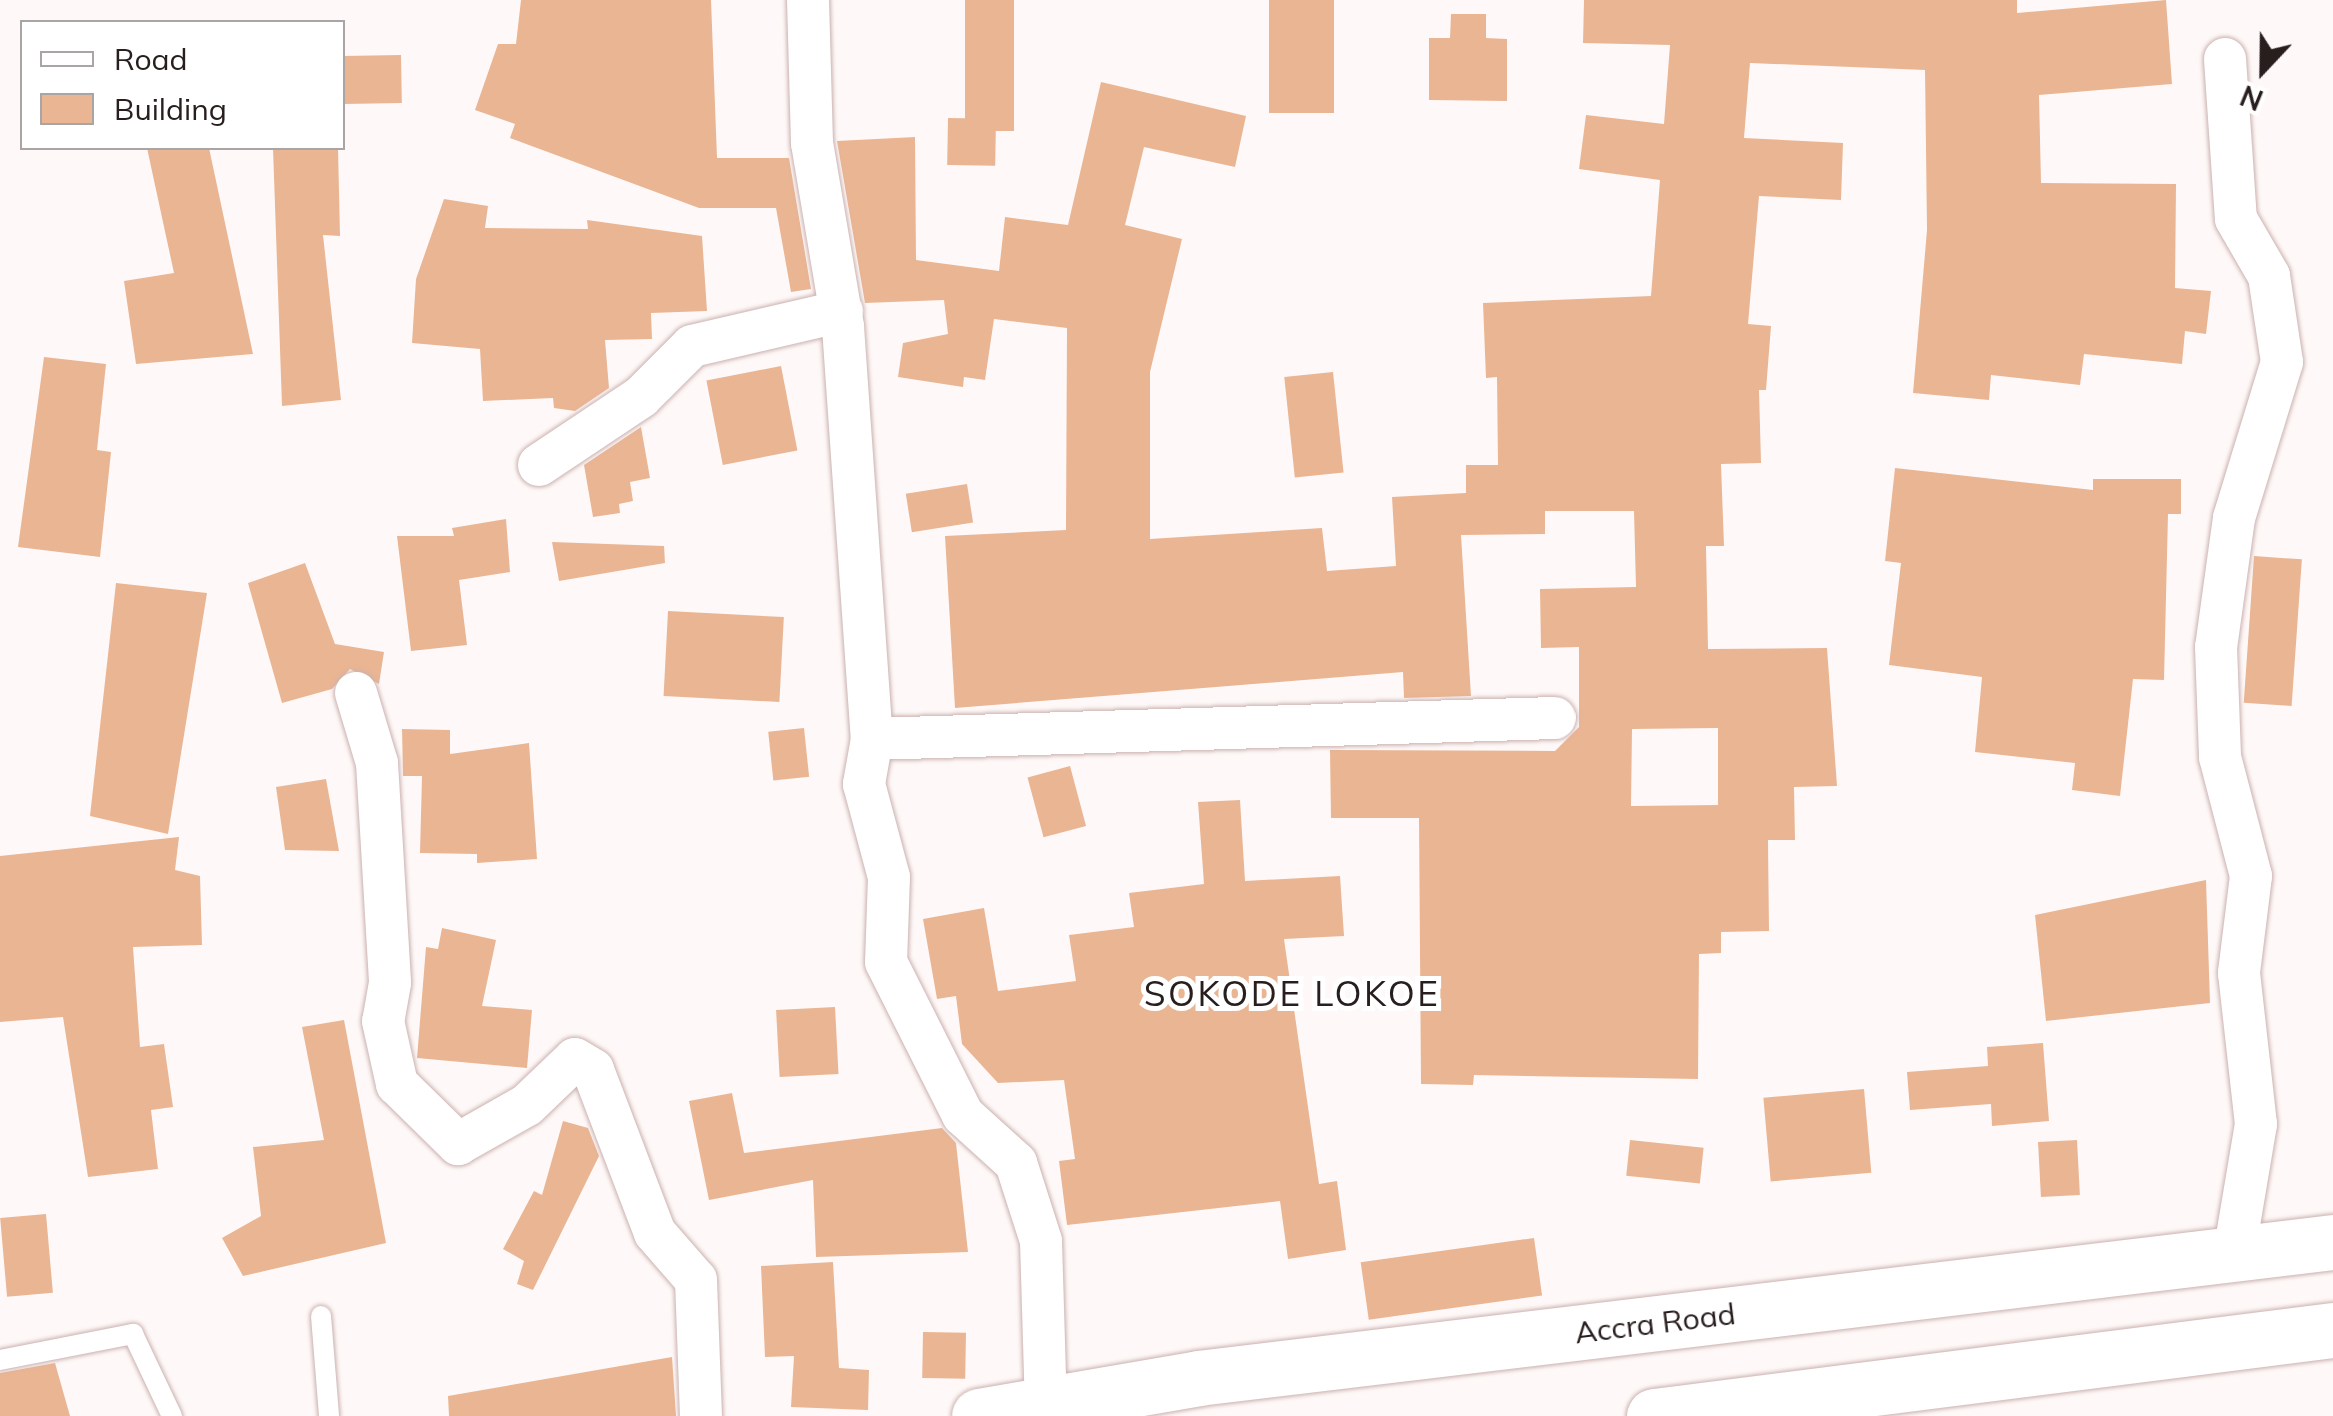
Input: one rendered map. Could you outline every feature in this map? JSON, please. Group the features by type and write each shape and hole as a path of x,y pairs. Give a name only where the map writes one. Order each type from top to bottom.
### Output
{"main road":[{"name":"Accra Road","path":"979,1416 2333,1242"},
{"path":"1654,1416 2333,1330"}],"street":[{"path":"808,0 812,143 842,311 872,739 864,784 889,877 886,962 962,1116 1016,1163 1041,1240 1046,1405"},
{"path":"2225,59 2236,218 2270,276 2282,362 2234,518 2216,648 2220,756 2251,876 2238,973 2256,1124 2234,1254"},
{"path":"539,465 641,397 692,346 842,311"},
{"path":"356,692 376,764 390,983 383,1021 397,1084 458,1144 526,1106 574,1059 592,1070 655,1234 696,1280 701,1416"},
{"path":"872,739 1555,718"}],"lane":[{"path":"321,1316 329,1416"},
{"path":"0,1360 134,1334 172,1416"}],"building":[{"path":"521,0 711,0 717,158 789,158 811,289 791,292 776,208 699,208 510,138 515,124 475,110 498,44 516,44"},
{"path":"965,0 1014,0 1014,131 965,131"},
{"path":"1269,0 1334,0 1334,113 1269,113"},
{"path":"1584,0 2017,0 2017,13 2166,0 2172,84 2039,95 2041,183 2176,184 2175,288 2211,291 2206,334 2185,331 2182,364 2084,354 2080,385 1991,375 1989,400 1913,393 1927,230 1925,70 1750,63 1744,138 1843,143 1841,200 1759,196 1748,324 1771,326 1766,390 1759,390 1761,463 1721,464 1724,546 1706,546 1708,649 1827,648 1837,786 1794,787 1795,840 1768,840 1769,931 1721,932 1721,953 1699,954 1698,1079 1474,1075 1473,1085 1421,1084 1419,818 1331,818 1330,750 1555,751 1579,727 1579,647 1541,648 1540,589 1636,587 1634,511 1545,511 1545,534 1461,535 1471,696 1404,698 1403,672 955,708 945,536 1066,530 1067,328 994,319 985,380 964,377 963,387 898,377 903,343 948,334 944,300 865,303 837,141 915,137 916,260 999,271 1005,217 1068,225 1101,82 1246,116 1235,167 1144,147 1125,225 1182,239 1150,372 1150,539 1322,528 1327,571 1396,566 1392,497 1466,493 1466,465 1498,465 1497,377 1486,378 1483,303 1651,296 1660,180 1579,169 1586,115 1664,124 1670,45 1583,43","holes":["1718,728 1718,805 1631,806 1632,729"]},
{"path":"1451,14 1486,14 1486,38 1507,39 1507,101 1429,100 1429,38 1450,38"},
{"path":"401,55 402,103 345,104 345,56"},
{"path":"948,118 996,119 995,166 947,165"},
{"path":"147,150 209,150 253,354 136,364 124,281 174,273"},
{"path":"273,150 338,150 340,236 323,235 341,400 282,406"},
{"path":"444,199 488,206 485,228 588,229 587,220 702,236 707,311 651,313 652,339 605,340 609,388 575,411 554,408 553,398 483,401 480,349 412,343 416,279"},
{"path":"44,357 106,364 97,450 111,452 100,557 18,547"},
{"path":"781,366 797,450 723,465 706,381"},
{"path":"1333,372 1344,472 1295,478 1284,377"},
{"path":"641,427 650,478 630,482 633,501 619,504 620,513 593,517 584,465"},
{"path":"1895,468 2093,490 2093,479 2181,479 2181,514 2168,514 2164,680 2133,679 2120,796 2072,790 2075,763 1975,752 1982,677 1889,665 1901,563 1885,561"},
{"path":"967,484 973,523 912,532 906,494"},
{"path":"506,519 510,572 459,580 467,645 411,651 397,536 454,536 452,528"},
{"path":"552,542 664,546 665,563 559,581"},
{"path":"2254,556 2302,559 2292,706 2244,703"},
{"path":"305,563 335,644 384,652 379,684 350,669 332,689 282,703 248,583"},
{"path":"116,583 207,593 168,834 90,816"},
{"path":"668,611 784,617 779,702 664,696"},
{"path":"804,728 809,777 773,780 768,732"},
{"path":"402,729 450,730 450,754 529,743 537,859 477,863 477,854 420,853 422,776 403,776"},
{"path":"1070,766 1086,826 1044,837 1027,777"},
{"path":"326,779 339,851 285,850 276,787"},
{"path":"1240,800 1245,881 1340,876 1344,936 1284,939 1319,1184 1337,1181 1346,1250 1288,1259 1280,1201 1067,1225 1059,1161 1075,1159 1064,1080 998,1083 962,1044 956,996 937,999 923,919 984,908 998,991 1076,981 1069,935 1134,927 1129,893 1204,884 1198,802"},
{"path":"179,837 175,870 200,876 202,945 133,947 140,1047 164,1044 173,1107 151,1110 158,1169 88,1177 63,1017 0,1022 0,856"},
{"path":"2206,880 2210,1003 2046,1021 2035,915"},
{"path":"442,928 496,940 482,1006 532,1010 527,1068 417,1058 426,947 438,949"},
{"path":"835,1007 839,1074 780,1077 776,1010"},
{"path":"344,1020 386,1243 243,1276 222,1238 261,1216 253,1147 324,1140 302,1027"},
{"path":"2043,1043 2049,1121 1992,1126 1991,1104 1910,1110 1907,1072 1988,1066 1987,1047"},
{"path":"1864,1089 1871,1173 1771,1181 1763,1098"},
{"path":"732,1093 744,1153 942,1128 956,1143 968,1252 816,1257 813,1180 709,1200 689,1101"},
{"path":"563,1121 588,1128 599,1156 533,1290 517,1284 524,1261 503,1249 534,1191 542,1195"},
{"path":"1630,1140 1704,1148 1700,1184 1626,1176"},
{"path":"2077,1140 2080,1195 2041,1197 2038,1142"},
{"path":"46,1214 53,1293 7,1297 0,1218"},
{"path":"1534,1238 1542,1295 1369,1320 1361,1262"},
{"path":"833,1262 839,1368 869,1370 868,1410 791,1407 794,1356 765,1357 761,1266"},
{"path":"923,1332 966,1333 965,1379 922,1378"},
{"path":"672,1357 676,1416 449,1416 448,1396"},
{"path":"55,1363 70,1416 0,1416 0,1373"}],"district":[{"name":"SOKODE LOKOE","path":"1292,993"}]}
